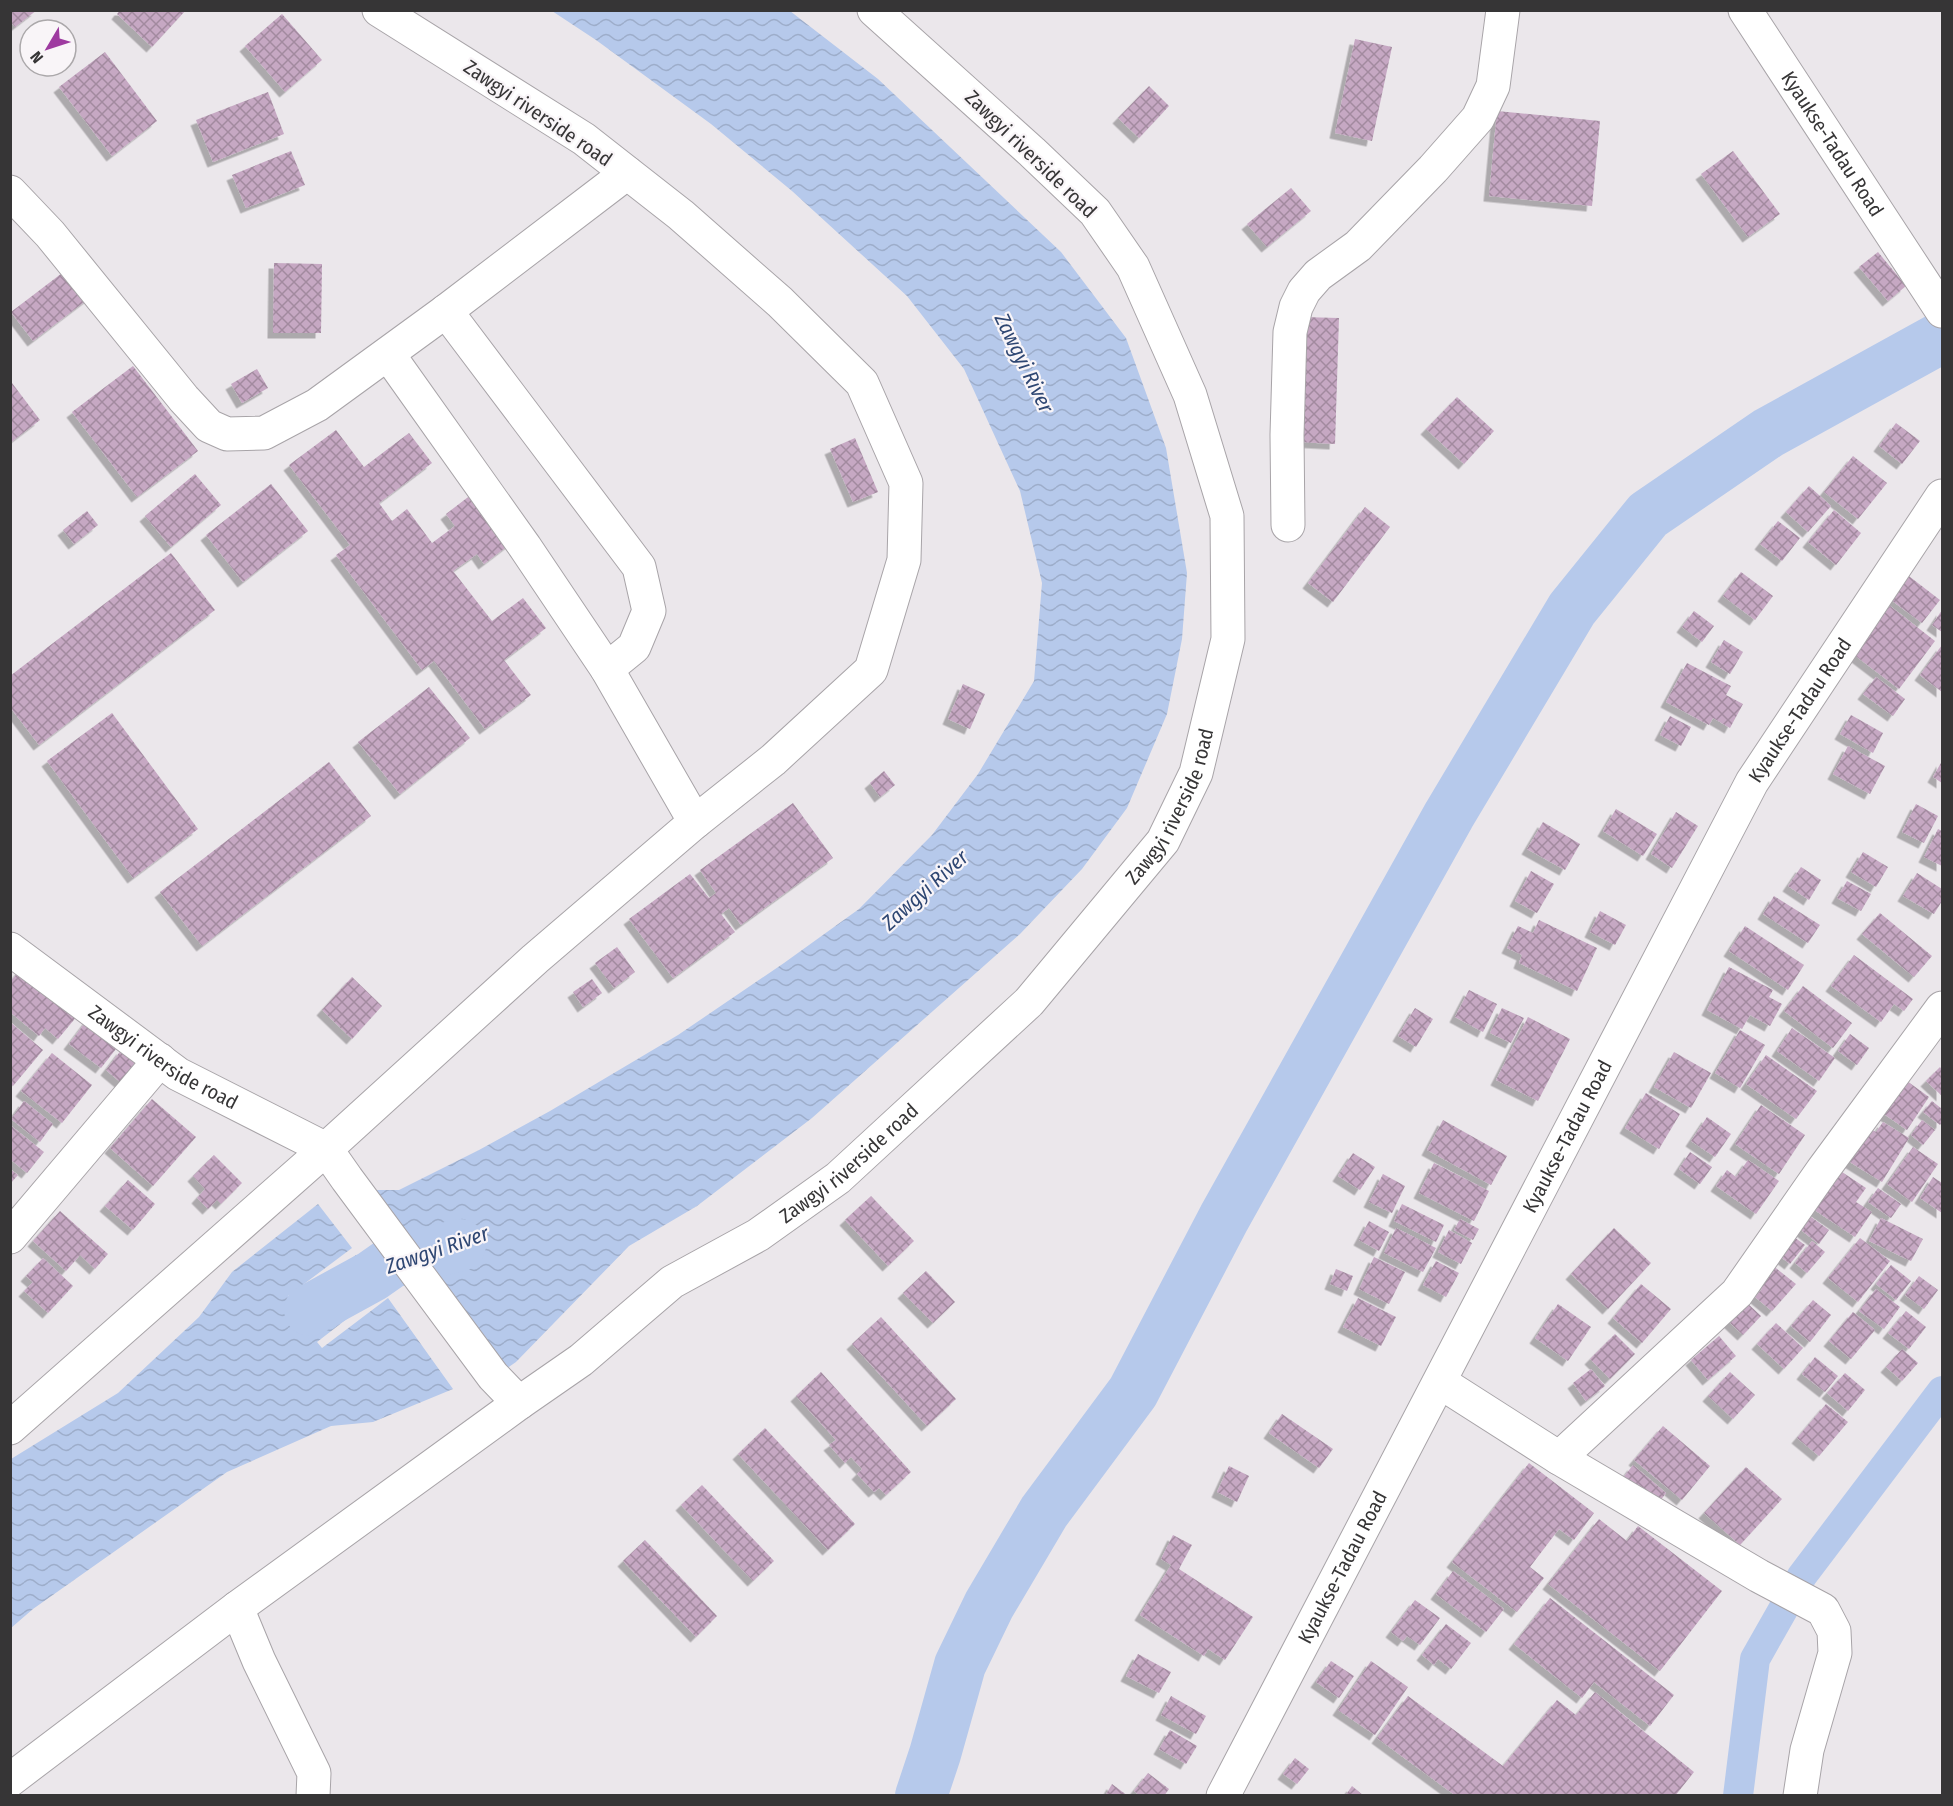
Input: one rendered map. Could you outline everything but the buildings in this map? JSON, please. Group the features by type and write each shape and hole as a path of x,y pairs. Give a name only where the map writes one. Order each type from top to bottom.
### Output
{"street":[{"name":"Zawgyi riverside road","path":"326,1149 535,959 695,822 773,760 871,670 904,560 906,483 862,383 780,302 681,215 584,139 379,10"},
{"name":"Zawgyi riverside road","path":"16,1784 237,1608 580,1360 672,1282 758,1235 838,1178 1029,1002 1163,841 1196,772 1228,639 1227,516 1190,395 1133,267 1095,212 874,10"},
{"path":"1288,525 1287,435 1290,332 1296,307 1304,291 1318,275 1358,246 1433,169 1478,118 1493,86 1503,10"},
{"name":"Kyaukse-Tadau Road","path":"1744,10 1942,311"},
{"path":"10,192 50,234 184,399 209,426 227,434 264,433 317,405 446,311 627,173"},
{"path":"446,311 639,567 649,611 634,647 607,669"},
{"path":"388,354 525,547 607,669 695,822"},
{"name":"Kyaukse-Tadau Road","path":"1223,1796 1752,782 1942,496"},
{"name":"Zawgyi riverside road","path":"10,949 189,1080 326,1149 493,1376 519,1403"},
{"path":"1558,1458 1737,1293 1822,1171 1942,1008"},
{"path":"10,1237 160,1060"},
{"path":"10,1428 326,1149"},
{"path":"1440,1382 1558,1458 1759,1576 1823,1610 1834,1630 1835,1653 1807,1750 1800,1796"},
{"path":"237,1608 259,1661 314,1773 313,1796"}],"water":[{"path":"552,11 790,11 878,79 1061,252 1126,338 1166,448 1187,573 1182,639 1167,714 1127,808 1082,869 1020,934 812,1118 697,1206 629,1246 516,1362 503,1371 337,1190 399,1190 479,1150 678,1035 859,909 932,835 978,774 1034,681 1042,583 1020,491 964,369 907,296 792,191 711,124 596,40"},
{"path":"318,1204 352,1248 288,1296 291,1303 356,1255 383,1291 317,1342 322,1348 388,1298 453,1389 373,1422 331,1426 227,1472 33,1609 11,1628 11,1459 118,1393 199,1317 232,1272"}],"waterway":[{"path":"921,1796 960,1665 989,1605 1044,1512 1133,1392 1224,1218 1449,815 1572,609 1648,515 1768,433 1942,337"},
{"name":"Zawgyi River","path":"310,1310 372,1276 392,1262 460,1245"},
{"path":"1738,1796 1755,1659 1802,1576 1942,1391"}]}
